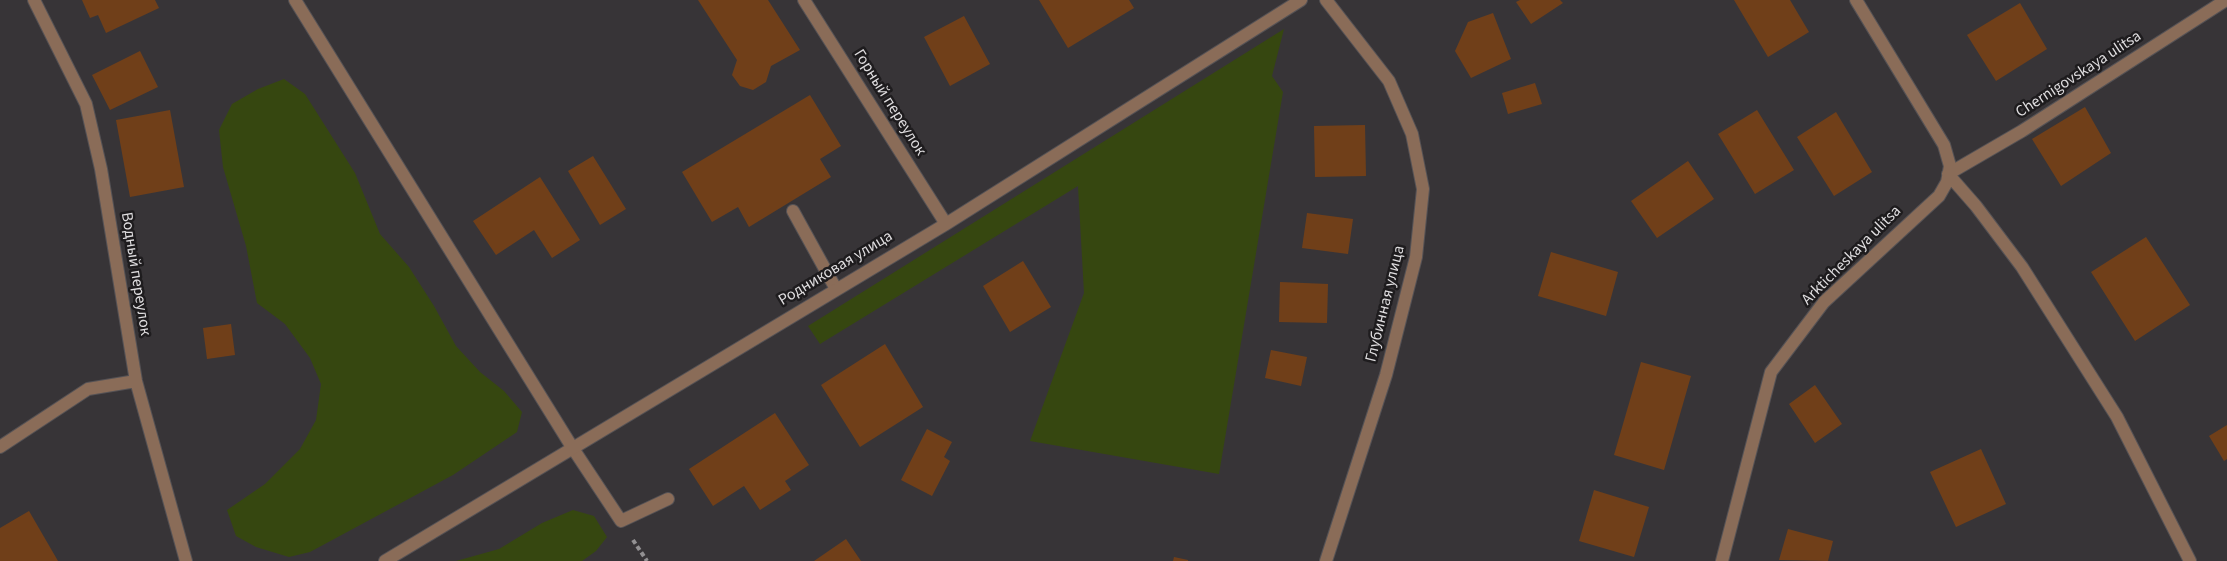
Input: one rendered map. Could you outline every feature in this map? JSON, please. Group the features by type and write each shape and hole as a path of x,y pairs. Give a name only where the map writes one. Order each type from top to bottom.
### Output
{"street":[{"name":"Водный переулок","path":"34,0 86,104 101,169 136,381 186,561"},
{"path":"295,0 572,447 621,522 668,499"},
{"name":"Горный переулок","path":"804,0 946,224"},
{"name":"Родниковая улица","path":"385,561 946,224 1301,0"},
{"name":"Глубинная улица","path":"1326,0 1389,81 1412,134 1423,189 1416,257 1386,375 1326,561"},
{"path":"1856,0 1944,145 1950,166 1948,174 1976,206 2022,267 2117,417 2190,561"},
{"name":"Chernigovskaya ulitsa","path":"1948,174 2022,131 2226,0"},
{"name":"Arkticheskaya ulitsa","path":"1722,561 1771,372 1824,302 1939,196 1948,174"},
{"path":"793,211 836,289"},
{"path":"0,447 88,390 136,381"}],"green space":[{"path":"1284,29 1272,76 1283,92 1219,474 1030,441 1084,293 1078,186 820,344 808,326"},
{"path":"284,79 305,94 355,173 380,234 409,267 456,346 480,372 504,391 522,412 517,432 453,475 310,552 289,557 256,547 236,536 227,510 265,484 300,449 316,420 321,384 310,358 285,324 257,303 246,246 223,167 219,130 232,104 258,89"},
{"path":"573,510 594,516 607,537 596,551 582,561 456,561 499,549 542,523"}],"building":[{"path":"82,0 155,0 159,8 106,33 98,15 90,18"},
{"path":"698,0 768,0 800,50 771,66 766,82 753,90 740,86 732,75 737,60"},
{"path":"1039,0 1129,0 1134,8 1068,48"},
{"path":"1520,0 1560,0 1563,3 1531,24 1516,2"},
{"path":"1734,0 1790,0 1809,32 1768,57"},
{"path":"2020,3 2047,49 1996,81 1967,35"},
{"path":"1493,13 1511,59 1471,78 1455,51 1468,22"},
{"path":"964,16 990,64 950,86 924,37"},
{"path":"140,51 158,87 110,110 92,75"},
{"path":"1535,83 1542,104 1508,114 1502,93"},
{"path":"810,95 841,146 820,159 831,177 749,227 738,207 712,222 682,172"},
{"path":"2085,107 2111,153 2061,186 2032,139"},
{"path":"170,110 184,187 130,197 116,120"},
{"path":"1757,110 1794,170 1755,194 1718,134"},
{"path":"1836,112 1872,172 1834,196 1797,137"},
{"path":"1365,125 1366,176 1315,177 1314,126"},
{"path":"593,156 626,209 600,225 568,171"},
{"path":"1688,161 1714,199 1657,238 1631,201"},
{"path":"540,177 580,240 552,258 534,230 496,255 473,221"},
{"path":"1307,213 1353,219 1348,254 1302,248"},
{"path":"2146,237 2190,305 2135,341 2091,272"},
{"path":"1551,252 1618,272 1606,316 1538,296"},
{"path":"1023,261 1051,307 1010,332 983,286"},
{"path":"1280,282 1328,284 1327,323 1279,322"},
{"path":"231,324 235,355 207,359 203,328"},
{"path":"885,344 923,407 860,447 821,385"},
{"path":"1271,350 1307,357 1301,386 1265,378"},
{"path":"1641,362 1691,376 1664,470 1614,455"},
{"path":"1815,385 1842,424 1815,443 1789,404"},
{"path":"775,413 809,465 785,481 791,490 760,510 744,486 713,506 689,469"},
{"path":"2227,425 2227,459 2224,461 2209,436"},
{"path":"927,429 952,442 944,457 950,461 932,496 901,480"},
{"path":"1981,449 2006,504 1956,527 1930,472"},
{"path":"1594,490 1649,507 1634,557 1579,541"},
{"path":"29,511 58,561 0,561 0,528"},
{"path":"1788,529 1833,541 1828,561 1779,560"},
{"path":"846,539 861,561 814,561"},
{"path":"1174,557 1188,560 1188,561 1173,561"}]}
